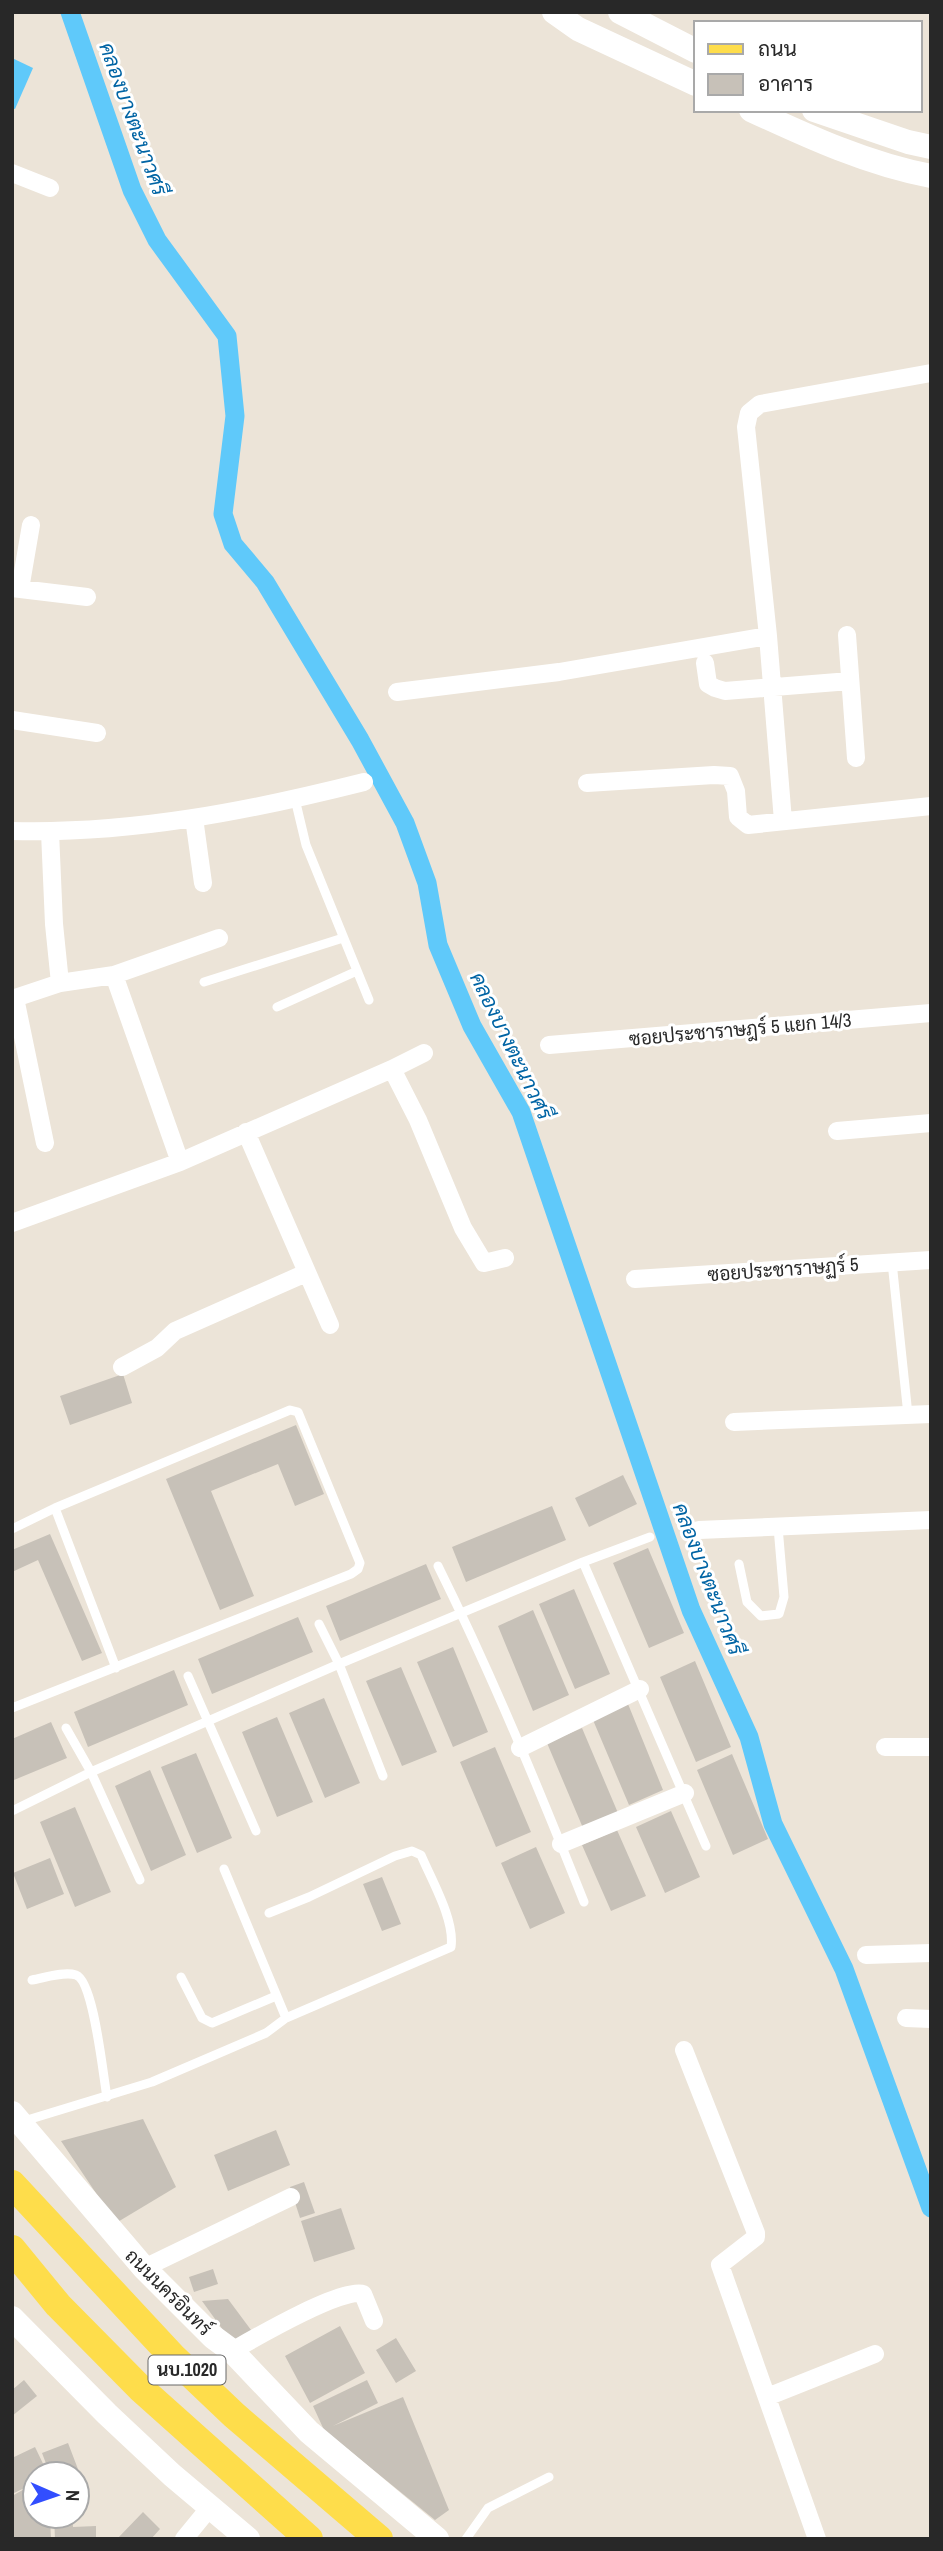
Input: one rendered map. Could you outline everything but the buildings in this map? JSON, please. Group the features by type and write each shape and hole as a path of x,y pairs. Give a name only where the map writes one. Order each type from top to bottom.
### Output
{"main road":[{"path":"554,12 578,29 694,84"},
{"path":"620,12 694,50"},
{"path":"755,112 817,141 914,173 931,176"},
{"path":"820,112 908,142 931,147"},
{"name":"ถนนนครอินทร์","path":"16,2118 144,2268 213,2337 232,2351 309,2431 438,2539"},
{"name":"ถนนนครอินทร์","path":"12,2184 184,2368 234,2415 379,2539"},
{"name":"นบ.1020","path":"12,2249 58,2305 140,2388 309,2539"},
{"path":"12,2318 107,2414 248,2539"}],"street":[{"path":"12,173 50,188"},
{"path":"783,821 768,636 746,427 749,413 760,404 931,373"},
{"path":"30,525 16,588 87,597"},
{"path":"846,635 856,758"},
{"path":"397,692 559,672 768,636"},
{"path":"705,663 708,684 725,691 850,681"},
{"path":"12,720 97,733"},
{"path":"587,783 730,776 736,791 738,817 742,823 748,825 931,806"},
{"path":"12,831 50,832 194,818 295,799 364,782"},
{"path":"194,818 203,883"},
{"path":"50,832 60,984"},
{"path":"46,1143 13,999 60,984 114,975 219,938"},
{"path":"114,975 180,1161"},
{"name":"ซอยประชาราษฎร์ 5 แยก 14/3","path":"549,1045 931,1013"},
{"path":"12,1223 180,1161 424,1053"},
{"path":"392,1069 418,1120 463,1228 484,1263 505,1258"},
{"path":"837,1131 931,1123"},
{"path":"246,1132 330,1325"},
{"name":"ซอยประชาราษฏร์ 5","path":"635,1279 931,1260"},
{"path":"121,1367 157,1348 175,1331 306,1273"},
{"path":"734,1422 931,1414"},
{"path":"699,1530 931,1520"},
{"path":"520,1748 640,1689"},
{"path":"885,1747 931,1746"},
{"path":"561,1844 685,1793"},
{"path":"866,1955 931,1953"},
{"path":"906,2018 931,2019"},
{"path":"684,2050 756,2233 756,2237 720,2265 817,2539"},
{"path":"144,2268 291,2197"},
{"path":"232,2351 331,2300 358,2291 363,2294 374,2321"},
{"path":"767,2397 875,2354"},
{"path":"184,2539 211,2506"}],"lane":[{"path":"295,799 306,845 369,1000"},
{"path":"204,982 343,938"},
{"path":"276,1007 357,971"},
{"path":"892,1262 908,1415"},
{"path":"12,1529 55,1507 290,1410 298,1412 360,1563 358,1569 351,1574 12,1708"},
{"path":"55,1507 116,1668"},
{"path":"739,1564 747,1602 761,1616 779,1615 784,1597 778,1527"},
{"path":"12,1811 91,1772 339,1664 583,1562 650,1537"},
{"path":"583,1562 706,1846"},
{"path":"438,1566 520,1748 584,1902"},
{"path":"319,1623 339,1664 383,1776"},
{"path":"188,1676 256,1831"},
{"path":"66,1728 91,1772 139,1880"},
{"path":"16,2118 152,2082 266,2033 286,2018 452,1947 453,1936 421,1855 412,1851 395,1856 269,1913"},
{"path":"224,1869 286,2018"},
{"path":"32,1980 72,1974 84,1981 90,1998 107,2096"},
{"path":"181,1977 202,2018 212,2023 276,1996"},
{"path":"466,2539 488,2508 549,2476"}],"water":[{"path":"12,58 33,68 15,109 12,108"}],"waterway":[{"name":"คลองบางตะนาวศรี","path":"70,12 132,190 157,240 227,336 235,416 223,514 233,544 265,582 360,740 405,823 427,883 438,945 472,1026 521,1112 691,1610 749,1737 773,1824 844,1969 931,2208"}]}
